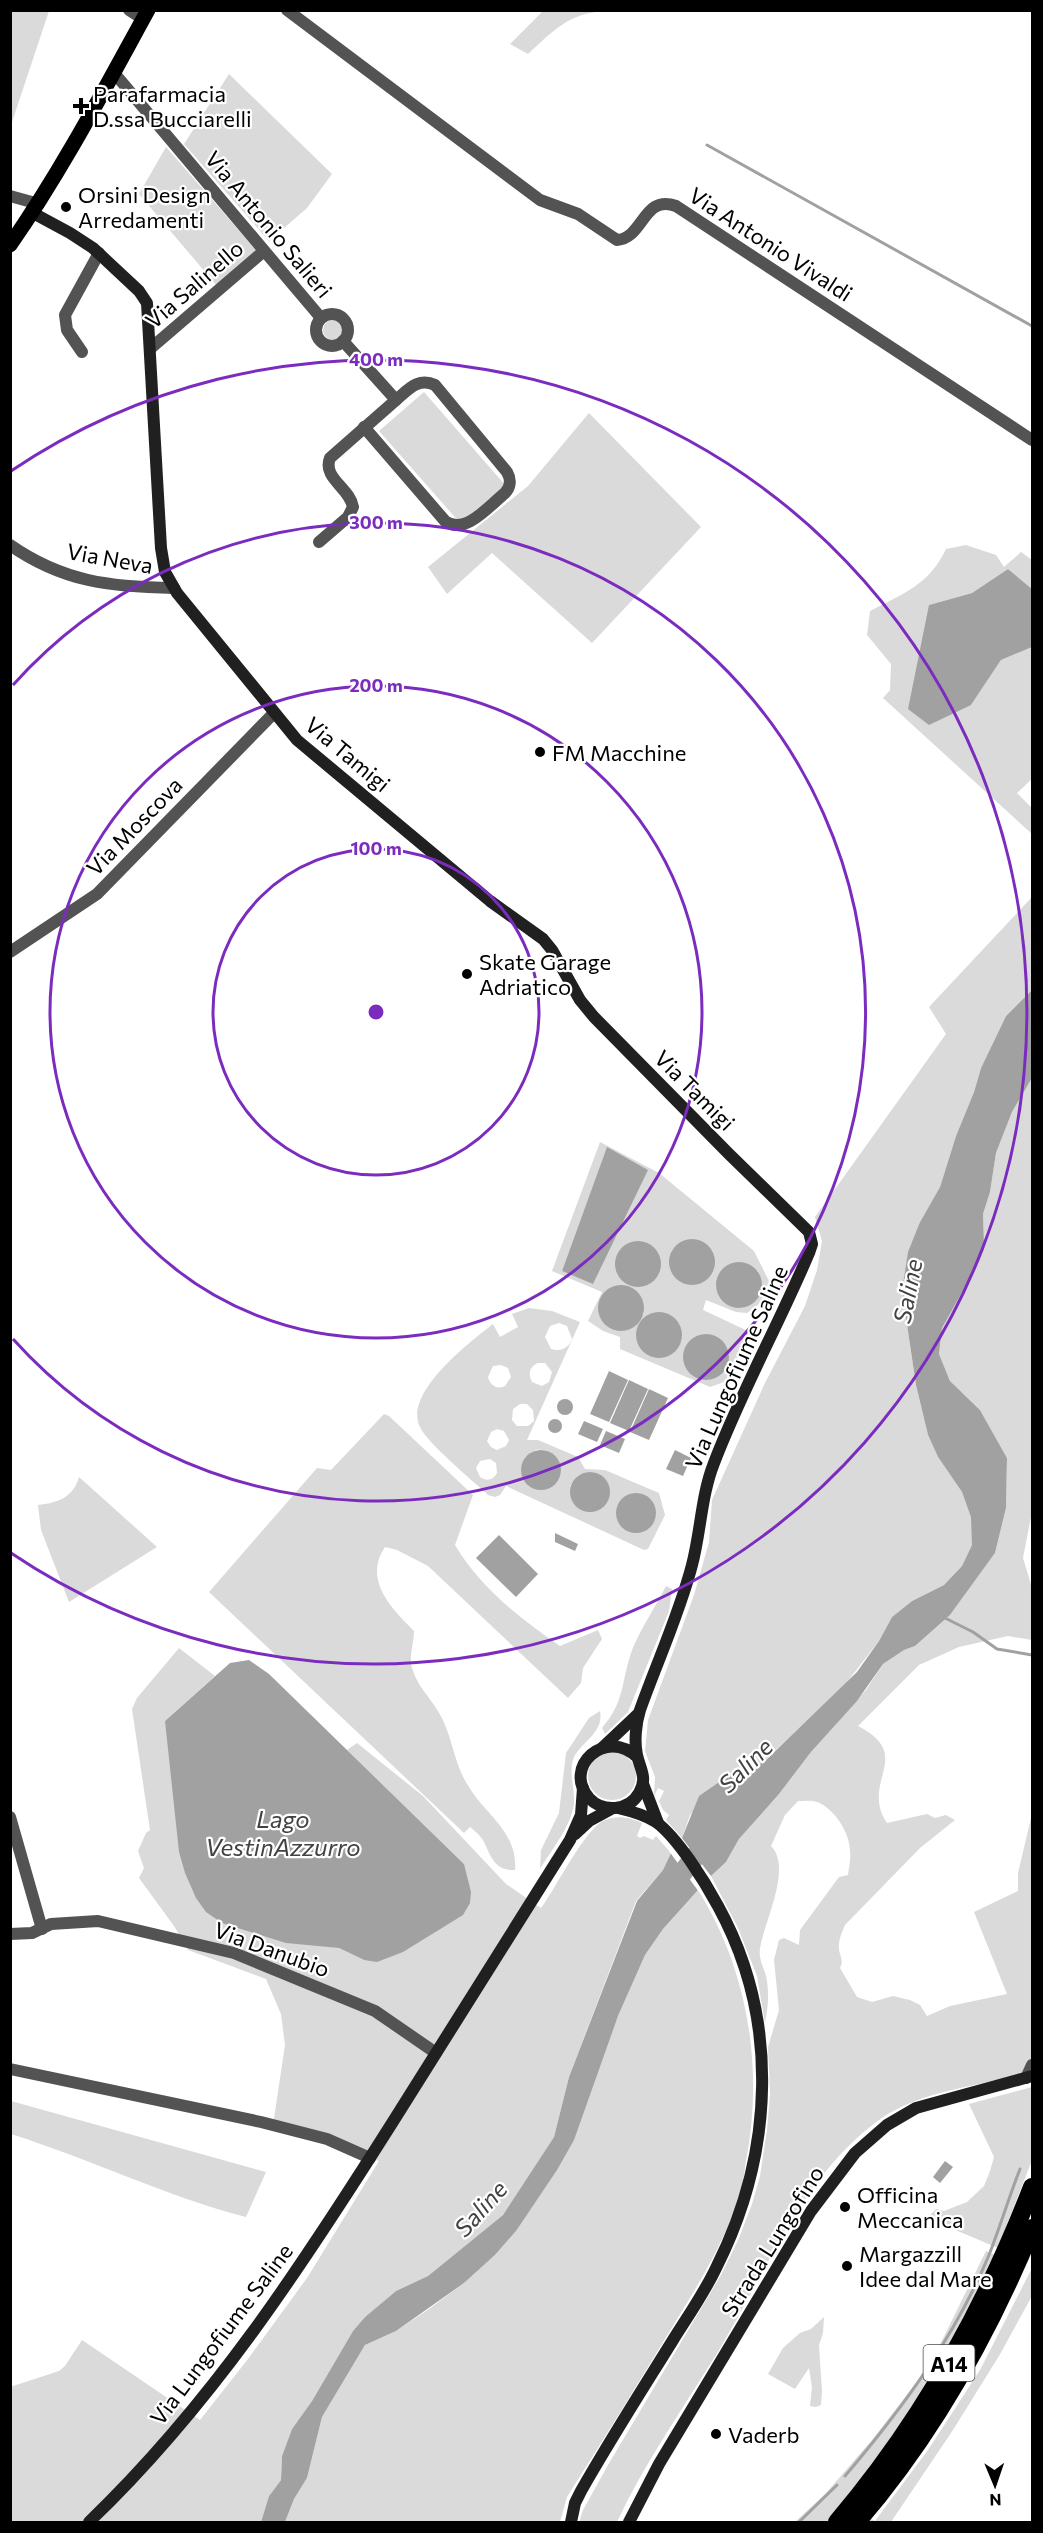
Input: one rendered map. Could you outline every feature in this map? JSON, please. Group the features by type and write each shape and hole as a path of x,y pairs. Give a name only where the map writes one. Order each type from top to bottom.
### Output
{"highway":[{"name":"A14","path":"837,2523 890,2456 950,2362 997,2273 1032,2187"},
{"name":"A14","path":"857,2523 905,2460 948,2395 994,2313 1032,2228"}],"main road":[{"path":"10,245 36,208 115,74 146,15"}],"street":[{"path":"129,10 146,15"},
{"name":"Via Antonio Vivaldi","path":"287,10 540,200 578,214 617,240 629,236 655,206 664,203 676,207 1032,440"},
{"name":"Via Antonio Salieri","path":"115,74 321,318"},
{"path":"10,196 36,208"},
{"name":"Via Tamigi","path":"36,208 99,253 139,291 147,303 161,548 165,572 174,588 297,740 490,901 548,944 580,1000 594,1017 729,1154 806,1226 812,1244"},
{"name":"Via Salinello","path":"151,348 264,251"},
{"path":"82,352 67,330 65,315 99,253"},
{"name":"Via Antonio Salieri","path":"330,314 344,319 348,328 343,342 330,346 322,342 316,328 321,318 330,314"},
{"path":"343,342 396,400"},
{"path":"319,542 348,517 353,507 349,496 329,472 329,460 334,453 364,427 396,400 417,383 427,382 435,385 507,472 510,483 507,490 465,524 452,525 445,521 364,427"},
{"name":"Via Neva","path":"10,545 48,568 74,578 126,586 174,588"},
{"name":"Via Moscova","path":"10,952 97,894 274,713"},
{"name":"Via Lungofiume Saline","path":"637,1757 636,1735 639,1713 686,1586 697,1546 705,1492 714,1462 812,1244"},
{"name":"Via Lungofiume Saline","path":"602,1747 639,1713"},
{"path":"572,2519 575,2503 594,2467 705,2289 737,2222 754,2160 764,2095 760,2026 748,1978 733,1936 712,1895 681,1850 654,1818 643,1784 643,1770 637,1757 624,1748 613,1746 602,1747 590,1755 582,1767 583,1788 595,1803 654,1818"},
{"path":"615,1808 624,1806 636,1798 643,1784"},
{"name":"Via Lungofiume Saline","path":"89,2523 157,2453 246,2345 298,2270 570,1840 580,1815 583,1788"},
{"name":"Via Lungofiume Saline","path":"570,1840 590,1821 615,1808"},
{"path":"10,1817 42,1929"},
{"name":"Via Danubio","path":"10,1934 32,1934 51,1924 98,1921 234,1953 375,2011 436,2053"},
{"path":"1029,2077 1032,2065"},
{"path":"10,2069 261,2122 327,2139 370,2158"},
{"name":"Strada Lungofino","path":"629,2523 654,2474 812,2211 855,2153 880,2130 915,2108 1029,2077"}],"shaded area":[{"path":"11,10 49,11 12,122 10,121"},
{"path":"544,10 604,11 581,16 562,25 528,54 510,44"},
{"path":"229,74 332,174 307,208 269,241 184,144"},
{"path":"166,147 257,251 217,286 139,194"},
{"path":"333,320 340,323 343,330 340,337 333,340 326,337 323,330 326,323"},
{"path":"424,392 506,486 461,524 379,431"},
{"path":"589,413 701,527 592,643 492,553 447,594 428,567 528,486"},
{"path":"966,545 996,555 1004,567 1021,552 1032,560 1032,589 1008,569 972,593 929,605 971,705 1001,660 1032,647 1032,779 1017,793 1032,808 1032,834 883,698 890,690 891,664 867,635 870,611 905,593 923,580 932,571 946,549"},
{"path":"1032,897 1032,990 1006,1016 981,1068 940,1187 920,1222 902,1291 916,1385 928,1435 938,1457 962,1492 972,1517 972,1545 962,1566 944,1585 912,1601 892,1617 879,1641 843,1687 763,1762 728,1776 690,1815 682,1838 666,1820 669,1815 663,1810 659,1801 664,1791 658,1788 654,1796 655,1777 645,1751 648,1720 694,1595 709,1542 712,1500 765,1383 805,1306 817,1270 822,1241 815,1217 946,1034 929,1007"},
{"path":"1032,1078 1032,1512 1023,1558 1032,1588 1032,1640 1008,1636 959,1647 919,1665 858,1726 875,1737 883,1748 885,1759 879,1794 880,1808 887,1823 927,1814 935,1818 946,1815 955,1820 920,1848 845,1925 840,1937 839,1952 842,1961 840,1968 857,1997 872,2002 893,1996 910,2000 920,2005 927,2016 950,2006 1007,1994 974,1912 1018,1891 1018,1873 1032,1814 1032,2067 1016,2075 943,2092 907,2104 875,2123 849,2146 826,2171 787,2228 719,2350 665,2435 617,2522 579,2522 583,2510 608,2465 721,2275 739,2238 760,2176 767,2130 770,2094 768,2047 779,2010 774,1960 779,1940 784,1938 799,1945 800,1930 839,1877 848,1875 849,1844 844,1829 835,1815 817,1802 798,1801 785,1815 771,1846 777,1856 778,1882 760,1949 768,1986 765,2023 757,1976 738,1928 711,1876 726,1862 739,1839 779,1794 811,1752 866,1690 883,1664 904,1650 915,1646 950,1615 995,1553 1006,1508 1007,1458 980,1410 950,1381 939,1354 942,1328 984,1243 983,1214 990,1192 996,1153 1012,1112"},
{"path":"600,1142 659,1173 754,1251 769,1281 763,1301 747,1313 736,1312 706,1300 703,1310 750,1332 742,1344 730,1380 710,1387 620,1349 620,1337 603,1331 588,1321 602,1292 552,1271","holes":["607,1148 647,1170 593,1283 562,1271","683,1241 711,1274 697,1284 680,1281 672,1250","757,1270 762,1283 752,1302 741,1308 716,1287 720,1273","607,1290 644,1313 636,1325 600,1316 599,1302","650,1314 682,1334 678,1347 668,1356 642,1350 637,1340 637,1330","704,1334 720,1341 728,1351 726,1367 715,1378 691,1340"]},
{"path":"529,1308 552,1311 580,1322 527,1440 538,1440 578,1457 585,1469 605,1470 659,1493 665,1515 648,1549 644,1550 506,1486 500,1495 495,1497 488,1495 441,1452 420,1427 417,1414 421,1399 430,1384 455,1356 493,1324 500,1337 518,1327 512,1314","holes":["559,1323 567,1326 572,1339 569,1345 555,1350 551,1349 545,1337 550,1326","538,1363 545,1363 552,1372 549,1382 542,1386 532,1382 530,1374","501,1365 508,1368 511,1377 505,1386 499,1387 492,1384 488,1377 493,1366","520,1404 527,1404 533,1410 534,1421 528,1426 517,1426 512,1420 513,1409","497,1429 504,1431 509,1440 506,1446 497,1450 487,1441 491,1432","536,1450 547,1451 559,1462 560,1477 548,1488 537,1489 530,1453","490,1459 496,1463 497,1473 492,1479 487,1480 480,1477 476,1468 480,1461","591,1472 603,1477 608,1501 598,1510 570,1486 578,1475","625,1496 656,1515 644,1530 626,1530 617,1506"]},
{"path":"384,1414 389,1416 473,1495 455,1545 476,1575 530,1625 560,1646 598,1630 602,1639 583,1668 581,1683 568,1698 428,1566 397,1550 385,1547 379,1559 378,1582 383,1593 414,1631 411,1663 415,1676 443,1720 467,1784 506,1834 514,1856 515,1870 498,1866 476,1832 470,1827 464,1833 209,1592 317,1468 331,1470"},
{"path":"79,1477 157,1547 69,1602 41,1530 38,1505 52,1503 68,1495"},
{"path":"666,1586 672,1589 669,1611 628,1712 605,1734 602,1728 618,1702 633,1648"},
{"path":"179,1648 215,1676 165,1721 324,1946 339,1948 364,1960 464,1864 347,1750 357,1743 423,1796 506,1884 541,1908 580,1846 597,1825 605,1820 624,1817 642,1823 637,1836 653,1840 656,1836 671,1853 663,1870 636,1901 569,2077 554,2137 503,2215 428,2276 396,2291 365,2317 353,2331 312,2401 292,2429 282,2456 281,2480 269,2496 261,2522 11,2522 10,2387 59,2371 65,2366 82,2340 200,2420 307,2278 379,2161 273,2125 285,2045 281,2014 266,1979 188,1950 174,1926 139,1878 144,1868 138,1851 146,1833 150,1830 132,1709 137,1698"},
{"path":"600,1711 596,1731 578,1751 572,1763 574,1803 569,1821 540,1869 541,1850 559,1813 566,1753 589,1718"},
{"path":"607,1752 617,1752 629,1759 636,1771 636,1781 629,1793 617,1800 607,1800 592,1789 588,1781 588,1771 599,1756"},
{"path":"698,1890 729,1953 748,2021 753,2091 751,2126 742,2188 725,2233 708,2267 567,2497 560,2522 285,2522 294,2499 307,2478 322,2417 365,2345 396,2331 464,2283 495,2255 516,2231 535,2200 588,2095 618,2016 645,1955 663,1929"},
{"path":"1032,2087 1032,2160 998,2248 927,2218 936,2209 944,2211 967,2202 984,2186 990,2171 994,2157 969,2104"},
{"path":"11,2101 266,2172 246,2217 186,2199 11,2134"},
{"path":"986,2251 995,2255 928,2389 829,2522 795,2522 826,2493 872,2440 930,2365"},
{"path":"1031,2270 1032,2296 999,2356 953,2430 891,2522 869,2522 871,2519 875,2521 928,2450 980,2370"},
{"path":"824,2317 823,2333 819,2345 821,2405 816,2407 810,2406 812,2387 809,2368 795,2389 768,2374 783,2348"}],"water":[{"path":"1008,569 1032,589 1032,647 1001,660 971,705 929,725 908,709 929,605 972,593"},
{"path":"1032,990 1032,1078 1012,1112 996,1153 990,1192 983,1214 984,1243 972,1274 942,1328 939,1354 950,1381 980,1410 1007,1458 1006,1508 995,1553 950,1615 915,1646 904,1650 883,1664 857,1701 811,1752 779,1794 739,1839 726,1862 711,1876 682,1838 699,1796 728,1776 764,1762 857,1672 879,1641 892,1617 912,1601 944,1585 962,1566 972,1545 971,1517 962,1492 938,1457 928,1435 916,1385 902,1291 908,1252 920,1222 940,1187 981,1068 1006,1016"},
{"path":"607,1147 648,1170 593,1284 562,1271"},
{"path":"692,1239 708,1246 715,1262 708,1278 692,1285 676,1278 669,1262 676,1246"},
{"path":"638,1241 654,1248 661,1264 654,1280 638,1287 622,1280 615,1264 622,1248"},
{"path":"739,1262 755,1269 762,1285 755,1301 739,1308 723,1301 716,1285 723,1269"},
{"path":"621,1285 637,1292 644,1308 637,1324 621,1331 605,1324 598,1308 605,1292"},
{"path":"659,1312 675,1319 682,1335 675,1351 659,1358 643,1351 636,1335 643,1319"},
{"path":"706,1334 722,1341 729,1357 722,1373 706,1380 690,1373 683,1357 690,1341"},
{"path":"609,1371 628,1380 609,1422 590,1414"},
{"path":"629,1380 648,1389 629,1431 610,1423"},
{"path":"649,1389 668,1398 649,1440 630,1432"},
{"path":"565,1399 571,1401 573,1407 571,1413 565,1415 559,1413 557,1407 559,1401"},
{"path":"552,1419 558,1419 562,1426 558,1433 552,1433 548,1429 548,1423"},
{"path":"584,1421 603,1429 597,1442 578,1434"},
{"path":"606,1431 625,1439 619,1453 600,1445"},
{"path":"541,1450 549,1451 555,1456 560,1462 560,1478 555,1484 549,1489 541,1490 533,1489 527,1484 522,1478 521,1470 522,1462 527,1456 533,1451"},
{"path":"675,1450 691,1458 683,1476 666,1469"},
{"path":"590,1472 598,1473 604,1478 609,1484 609,1500 604,1506 598,1511 590,1512 582,1511 576,1506 571,1500 570,1492 571,1484 576,1478 582,1473"},
{"path":"636,1493 650,1499 656,1513 650,1527 636,1533 622,1527 616,1513 622,1499"},
{"path":"555,1533 578,1544 575,1551 555,1542"},
{"path":"499,1535 538,1574 516,1597 476,1558"},
{"name":"Lago VestinAzzurro","path":"249,1660 269,1674 464,1864 471,1892 470,1903 463,1915 403,1952 377,1962 364,1960 339,1948 286,1943 222,1923 206,1912 196,1898 179,1852 165,1721 230,1663"},
{"path":"671,1853 698,1890 663,1929 645,1955 618,2016 574,2140 557,2170 516,2231 495,2255 464,2283 396,2331 365,2345 322,2417 307,2478 294,2499 285,2522 261,2522 269,2496 281,2480 282,2456 292,2429 312,2401 353,2331 365,2317 396,2291 428,2276 503,2215 554,2137 569,2077 637,1901 663,1870"},
{"path":"945,2161 953,2167 940,2183 933,2177"}],"pier":[{"path":"669,1851 673,1851 688,1870 700,1888 699,1892"}],"waterway":[{"path":"707,145 1032,326"},
{"path":"945,1618 973,1632 997,1649 1032,1655"},
{"name":"Saline","path":"668,1891 713,1834"},
{"path":"845,2476 907,2398 960,2315 989,2255 1020,2169"},
{"path":"799,2522 837,2485"}],"place":[{"name":"Parafarmacia D.ssa Bucciarelli","path":"81,106"},
{"name":"Orsini Design Arredamenti","path":"66,207"},
{"name":"FM Macchine","path":"540,752"},
{"name":"Skate Garage Adriatico","path":"467,974"},
{"name":"Officina Meccanica","path":"845,2207"},
{"name":"Margazzill Idee dal Mare","path":"847,2266"},
{"name":"Vaderb","path":"716,2434"}]}
